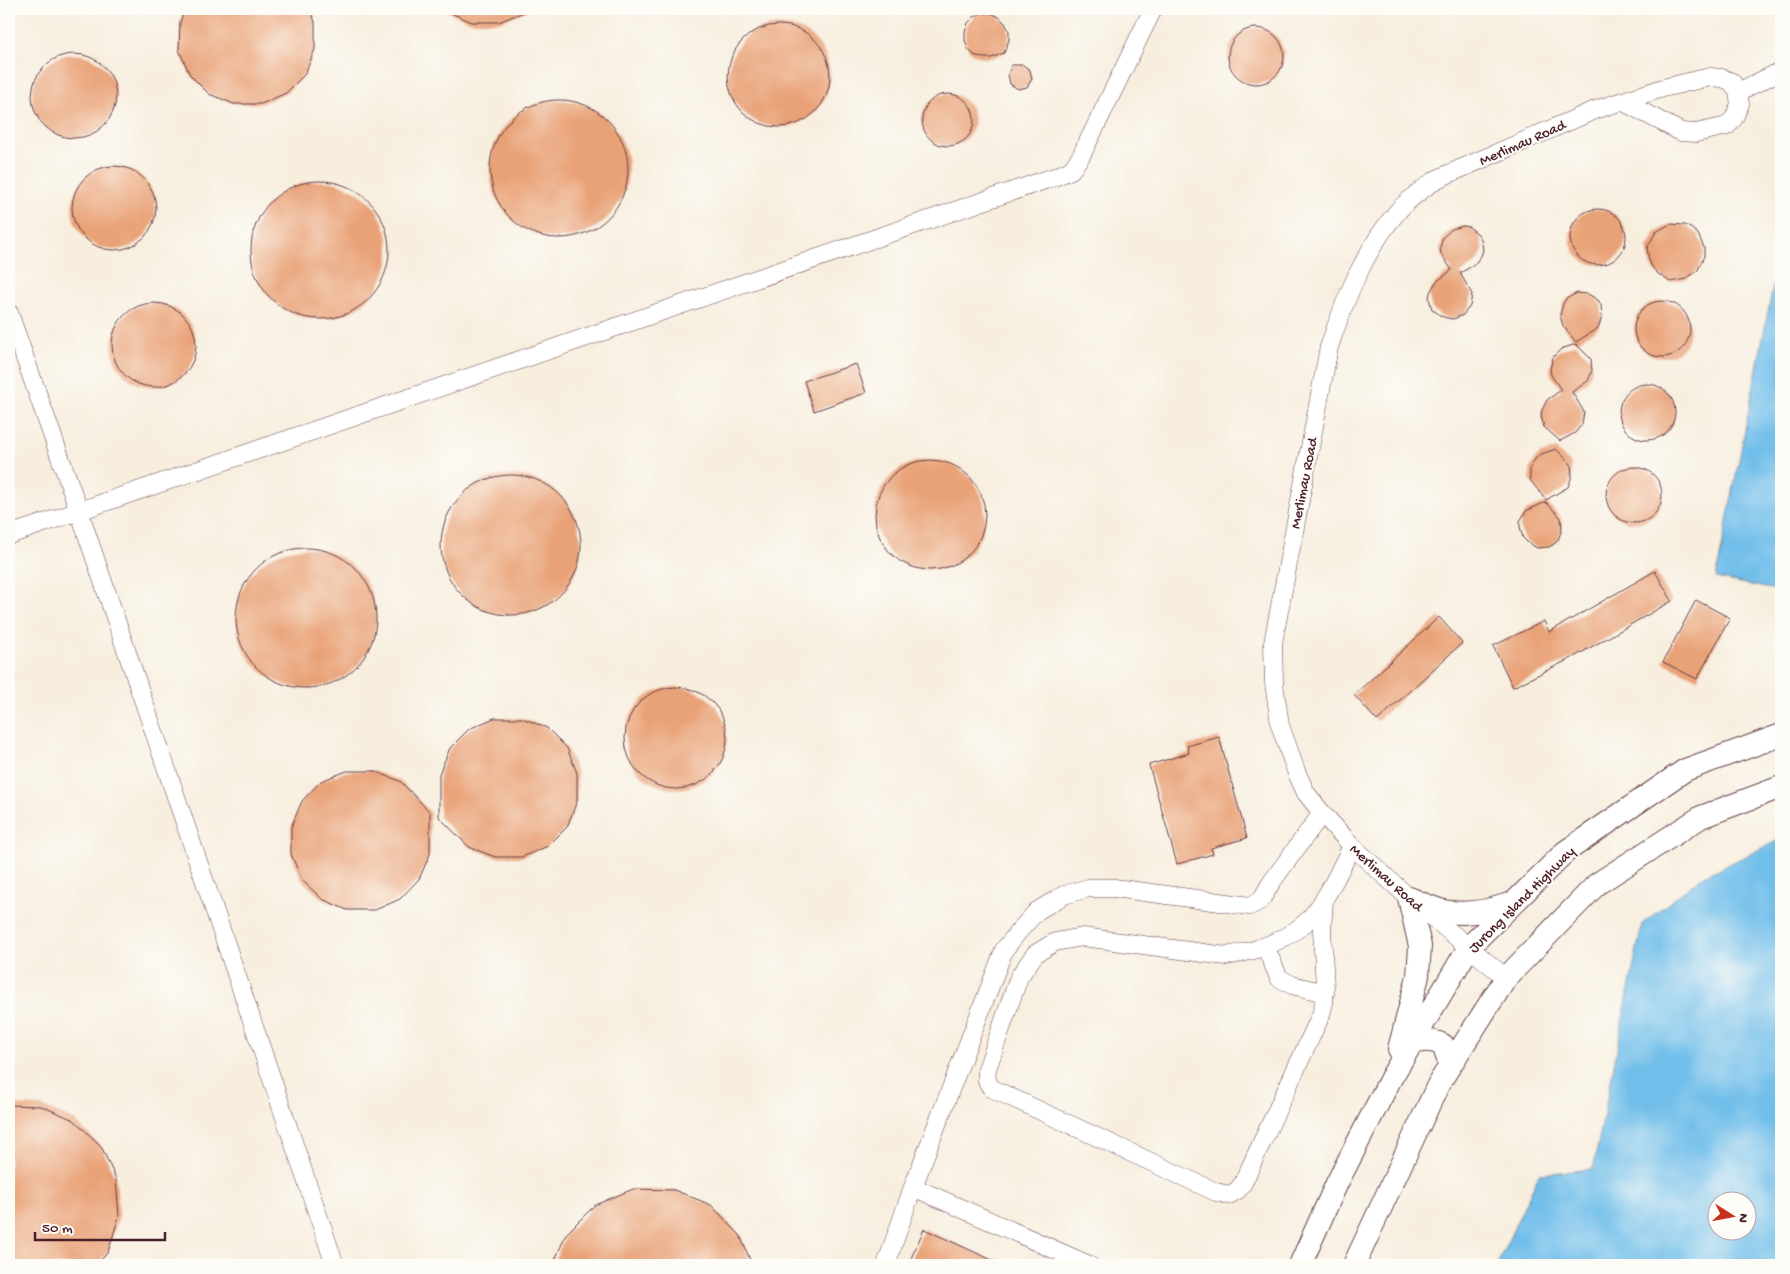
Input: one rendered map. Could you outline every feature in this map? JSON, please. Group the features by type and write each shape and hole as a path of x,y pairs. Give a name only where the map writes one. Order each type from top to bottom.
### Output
{"main road":[{"name":"Jurong Island Highway","path":"1300,1265 1337,1183 1391,1078 1469,947 1565,852 1685,770 1781,735"},
{"path":"1354,1265 1439,1083 1506,978 1597,884 1701,817 1781,786"},
{"path":"1409,898 1449,912 1472,913 1495,909 1515,902"},
{"path":"1391,1078 1418,976 1420,946 1409,898"},
{"path":"1410,1044 1434,1040 1443,1045 1450,1065"}],"street":[{"path":"9,535 1038,183 1070,170 1081,156 1153,9"},
{"path":"1622,101 1681,132 1696,133 1727,126 1734,118 1740,104 1738,92 1781,71"},
{"name":"Merlimau Road","path":"1506,978 1409,898 1352,846 1322,813 1306,793 1280,725 1274,683 1273,643 1329,346 1342,308 1379,235 1398,210 1415,194 1437,180 1595,110 1663,88 1710,77 1722,78 1732,82 1738,92"},
{"path":"9,313 79,511 335,1265"},
{"path":"886,1265 913,1187 1004,950 1037,911 1064,895 1088,888 1114,888 1250,906 1261,900 1322,813"},
{"path":"1324,900 1322,930 1325,993 1321,1015 1243,1183 1238,1190 1229,1195 1216,1192 1002,1093 988,1084 986,1077 987,1068 1019,977 1035,954 1055,942 1083,937 1226,956 1248,953 1280,940 1304,924 1324,900 1352,846"},
{"path":"1265,946 1279,978 1292,986 1325,993"},
{"path":"913,1187 1089,1265"}],"water":[{"path":"1781,245 1781,591 1716,578"},
{"path":"1781,839 1781,1265 1497,1265 1539,1174 1593,1169 1642,924 1702,877"}],"building":[{"path":"185,9 310,9 315,22 315,49 305,74 286,93 261,104 234,104 209,94 190,75 179,50 180,22"},
{"path":"441,9 531,9 499,22 472,22"},
{"path":"982,13 991,13 999,17 1009,31 1009,40 1004,53 991,58 974,55 968,49 965,40 968,23"},
{"path":"779,25 798,29 815,40 826,57 830,76 826,95 815,112 798,123 779,127 760,123 743,112 732,95 728,76 732,57 743,40 760,29"},
{"path":"1256,28 1276,36 1284,56 1276,76 1256,84 1236,76 1228,56 1236,36"},
{"path":"74,54 97,61 109,73 116,96 109,119 97,131 74,138 51,131 39,119 32,96 39,73 51,61"},
{"path":"1012,65 1023,65 1030,70 1032,79 1027,87 1018,89 1010,84 1008,74"},
{"path":"943,94 953,94 967,101 974,115 974,125 967,139 953,146 943,146 933,142 926,135 922,125 922,115 926,105 933,98"},
{"path":"559,100 585,106 608,120 622,143 628,169 622,195 608,218 585,232 559,238 533,232 510,218 496,195 490,169 496,143 510,120 533,106"},
{"path":"114,166 137,173 149,185 156,208 149,231 137,243 114,250 91,243 79,231 72,208 79,185 91,173"},
{"path":"320,181 346,187 369,201 383,224 389,250 383,276 369,299 346,313 320,319 294,313 271,299 257,276 251,250 257,224 271,201 294,187"},
{"path":"1592,209 1604,209 1614,213 1622,221 1626,237 1622,253 1614,261 1604,265 1592,265 1582,261 1574,253 1570,243 1570,231 1574,221 1582,213"},
{"path":"1670,224 1685,225 1698,234 1704,248 1704,256 1698,270 1686,279 1670,282 1652,267 1647,248 1656,232"},
{"path":"1463,226 1469,227 1478,234 1483,250 1474,265 1460,273 1472,294 1470,306 1463,315 1453,319 1441,316 1432,309 1429,298 1436,282 1452,270 1441,254 1440,248 1443,237 1452,229"},
{"path":"1577,293 1588,294 1598,300 1601,305 1602,317 1598,328 1576,342 1563,326 1560,315 1566,299"},
{"path":"1656,301 1668,301 1678,305 1686,313 1690,329 1686,345 1678,353 1668,357 1656,357 1646,353 1638,345 1634,335 1634,323 1638,313 1646,305"},
{"path":"154,303 177,310 189,322 196,345 189,368 177,380 154,387 131,380 119,368 112,345 119,322 131,310"},
{"path":"1576,344 1591,359 1592,371 1588,381 1572,392 1584,412 1582,424 1575,433 1560,441 1544,427 1541,416 1547,400 1561,390 1551,375 1550,369 1553,357 1561,349"},
{"path":"856,364 866,393 814,411 804,381"},
{"path":"1641,384 1653,384 1667,392 1675,406 1673,423 1667,432 1653,440 1641,440 1631,435 1624,428 1619,418 1619,406 1624,396 1631,389"},
{"path":"1556,449 1571,464 1572,476 1568,487 1546,500 1530,480 1530,468 1541,454"},
{"path":"930,460 951,464 969,476 981,494 985,515 981,536 969,554 951,566 930,570 909,566 891,554 879,536 875,515 879,494 891,476 909,464"},
{"path":"1628,467 1640,467 1654,475 1662,489 1660,506 1654,515 1640,523 1628,523 1618,518 1611,511 1606,501 1606,489 1611,479 1618,472"},
{"path":"511,475 525,476 538,480 560,496 576,518 580,531 580,559 576,572 560,594 538,610 525,614 511,615 497,614 484,610 462,594 446,572 442,559 441,545 442,531 446,518 462,496 484,480 497,476"},
{"path":"1546,502 1561,518 1562,529 1558,540 1554,544 1549,547 1537,548 1523,538 1520,521 1526,511"},
{"path":"306,548 320,549 333,553 355,569 371,591 375,604 375,632 371,645 355,667 333,683 320,687 306,688 292,687 279,683 257,667 241,645 237,632 236,618 237,604 241,591 257,569 279,553 292,549"},
{"path":"1655,571 1672,601 1572,658 1513,687 1493,646 1544,621 1549,632"},
{"path":"1696,600 1730,618 1697,679 1663,662"},
{"path":"1439,617 1462,643 1377,721 1354,695"},
{"path":"676,687 695,691 712,702 723,719 727,738 723,757 712,774 695,785 676,789 657,785 640,774 629,757 625,738 629,719 640,702 657,691"},
{"path":"494,718 522,718 547,728 567,748 577,773 577,801 567,827 548,846 522,857 495,857 469,847 439,817 439,774 450,748 469,729"},
{"path":"1219,737 1247,838 1211,848 1213,854 1177,864 1149,765 1189,753 1187,746"},
{"path":"347,771 374,771 400,781 430,812 430,854 419,879 400,899 375,910 347,910 322,899 302,880 291,854 291,827 302,801 321,781"},
{"path":"9,1105 41,1106 74,1120 101,1146 116,1179 119,1216 108,1252 97,1265 9,1265"},
{"path":"633,1189 674,1190 711,1205 740,1235 752,1265 553,1265 566,1234 595,1205"},
{"path":"924,1229 1003,1265 908,1265"}]}
